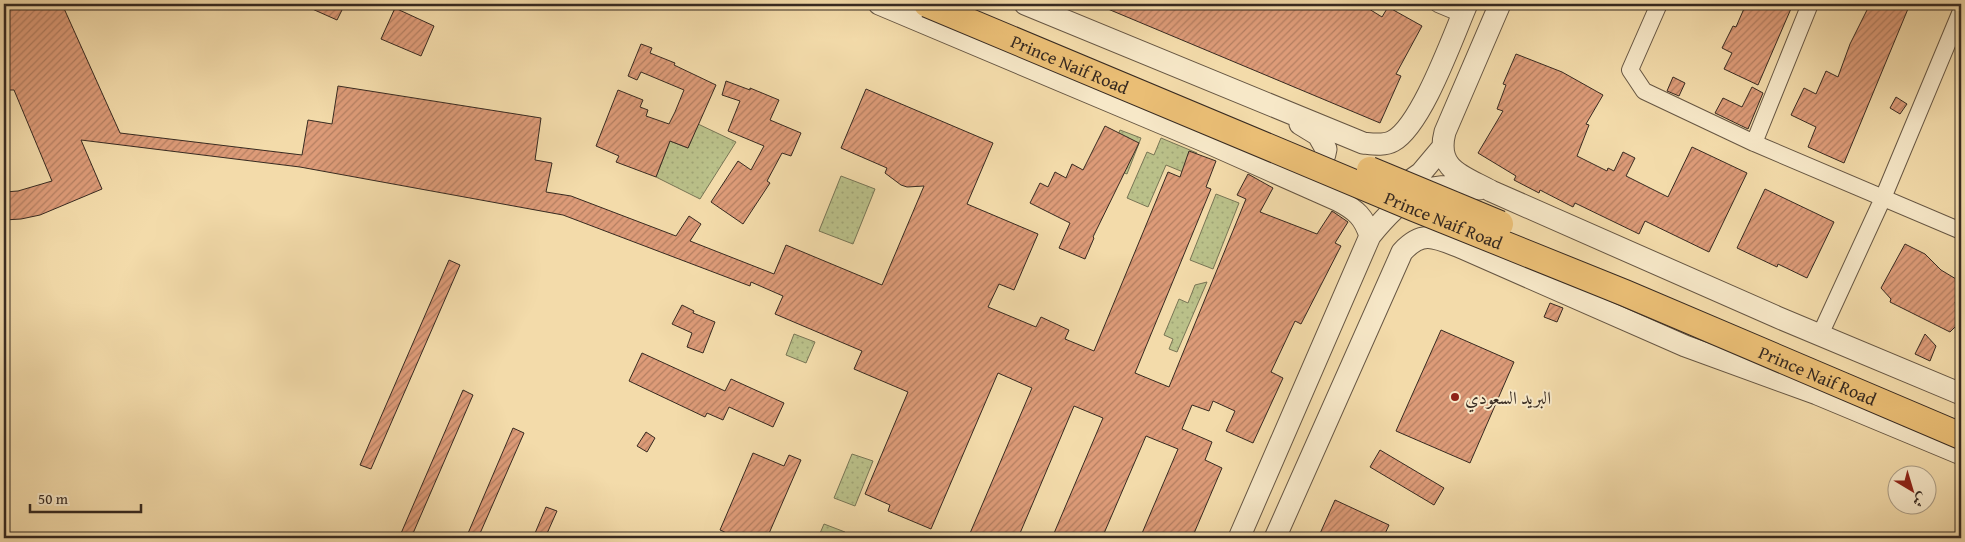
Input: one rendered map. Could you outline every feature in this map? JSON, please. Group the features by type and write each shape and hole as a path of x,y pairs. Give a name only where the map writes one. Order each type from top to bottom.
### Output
{"main road":[{"name":"Prince Naif Road","path":"927,4 1414,208 1625,293 1961,436"},
{"name":"Prince Naif Road","path":"969,4 1815,355 1961,418"}],"street":[{"path":"879,4 1339,201 1354,209 1362,217 1370,236"},
{"path":"1025,4 1363,143 1381,144 1393,141 1404,133 1426,97 1465,9 1438,4"},
{"path":"1500,4 1445,132 1442,148 1443,156 1453,170 1491,191 1554,219 1961,394"},
{"path":"1659,4 1630,70 1644,92 1754,143 1961,230"},
{"path":"1754,143 1810,4"},
{"path":"1820,335 1883,198 1961,11"},
{"path":"1266,104 1318,135 1326,148 1322,164 1313,174 1305,177 1268,170"},
{"path":"1339,201 1355,203 1374,200 1402,188 1431,164 1442,148"},
{"path":"1239,538 1370,236 1405,200 1429,187 1452,186 1491,191"},
{"path":"1519,273 1486,245 1482,234 1487,221 1494,215 1506,211 1554,219"},
{"path":"1275,538 1402,252 1410,244 1423,237 1436,238 1685,346 1816,394 1961,454"}],"green space":[{"path":"698,124 736,142 700,199 656,177 670,141 688,148"},
{"path":"1120,130 1141,138 1127,174 1106,165"},
{"path":"1161,138 1197,153 1188,174 1166,165 1148,207 1127,198 1147,152 1154,155"},
{"path":"841,176 875,189 853,244 819,231"},
{"path":"1216,194 1239,203 1213,269 1190,260"},
{"path":"1207,282 1177,352 1169,349 1173,339 1164,335 1179,299 1188,303 1195,285"},
{"path":"794,334 815,342 806,363 786,355"},
{"path":"852,454 873,461 855,506 834,498"},
{"path":"824,524 845,532 842,538 818,538"}],"building":[{"path":"4,4 62,4 120,133 302,155 308,120 332,124 338,86 541,118 535,160 552,163 546,192 571,196 676,236 689,216 701,224 690,241 774,274 786,245 882,285 924,186 907,187 901,185 885,173 887,168 841,148 866,89 993,143 967,204 1038,234 1014,290 999,284 988,307 1036,327 1041,317 1069,330 1065,339 1094,351 1168,172 1180,177 1189,151 1216,161 1206,187 1211,189 1135,373 1169,387 1246,199 1237,195 1248,174 1273,188 1260,212 1317,234 1332,211 1348,222 1335,243 1341,246 1301,324 1295,321 1271,372 1283,378 1253,443 1226,431 1235,411 1213,401 1209,411 1192,405 1182,429 1212,442 1205,460 1222,468 1192,538 1140,538 1178,449 1146,436 1102,538 1052,538 1103,418 1074,406 1018,538 968,538 1032,388 998,373 931,529 888,511 890,505 865,494 908,392 854,369 862,351 775,314 783,296 751,282 750,286 563,215 300,167 81,140 102,189 40,215 4,220 4,192 18,191 52,181 14,90 4,90"},
{"path":"301,4 345,4 337,20"},
{"path":"1096,4 1361,4 1382,17 1388,7 1422,26 1396,74 1401,76 1380,123"},
{"path":"1746,4 1793,4 1758,85 1724,69 1732,53 1722,48 1733,26 1736,27"},
{"path":"1870,4 1910,4 1844,163 1808,147 1816,127 1791,115 1804,88 1816,94 1826,71 1838,77 1850,44"},
{"path":"395,8 434,26 421,56 381,39"},
{"path":"641,44 652,48 650,53 675,63 674,65 716,85 688,148 670,141 656,177 616,162 619,156 596,146 618,90 643,100 640,107 648,110 646,116 669,124 675,112 684,90 641,72 637,80 628,76"},
{"path":"1516,54 1562,72 1603,95 1586,124 1589,125 1577,156 1607,171 1608,168 1614,171 1623,152 1635,158 1626,176 1668,197 1692,147 1747,173 1709,252 1645,221 1639,234 1575,203 1573,207 1540,190 1539,193 1514,180 1516,176 1478,153 1503,111 1497,109 1506,85 1503,84"},
{"path":"1673,77 1685,83 1679,96 1667,91"},
{"path":"726,81 750,90 750,88 779,100 770,120 801,133 791,156 782,153 767,181 770,183 743,224 711,202 738,161 751,170 764,146 728,131 740,101 722,95"},
{"path":"1752,87 1763,93 1748,129 1715,113 1723,98 1742,107"},
{"path":"1896,97 1907,104 1900,114 1890,108"},
{"path":"1105,126 1139,143 1093,237 1085,259 1059,248 1070,223 1030,203 1040,183 1048,187 1055,172 1066,178 1072,164 1083,170"},
{"path":"1765,189 1834,222 1807,278 1778,264 1777,267 1737,248"},
{"path":"1905,244 1925,254 1941,270 1961,282 1961,291 1955,303 1961,306 1961,321 1950,332 1890,302 1891,299 1881,288"},
{"path":"449,260 460,265 371,469 360,465"},
{"path":"1550,303 1563,308 1557,322 1544,317"},
{"path":"682,305 694,311 693,313 715,322 703,353 687,347 692,333 672,324"},
{"name":"البريد السعودي","path":"1441,330 1514,362 1470,463 1396,431"},
{"path":"1925,334 1936,346 1930,361 1915,354"},
{"path":"642,353 725,391 731,379 784,403 773,427 729,407 723,420 707,413 705,417 629,381"},
{"path":"463,390 473,395 411,538 399,538"},
{"path":"513,428 524,433 478,538 466,538"},
{"path":"646,432 655,438 647,452 637,446"},
{"path":"1380,450 1444,488 1434,505 1370,467"},
{"path":"753,453 784,466 789,455 801,460 767,538 754,534 752,538 738,538 720,530"},
{"path":"1335,500 1389,525 1383,538 1318,538"},
{"path":"546,507 557,511 545,538 533,538"}],"place":[{"name":"البريد السعودي","path":"1455,397"}]}
